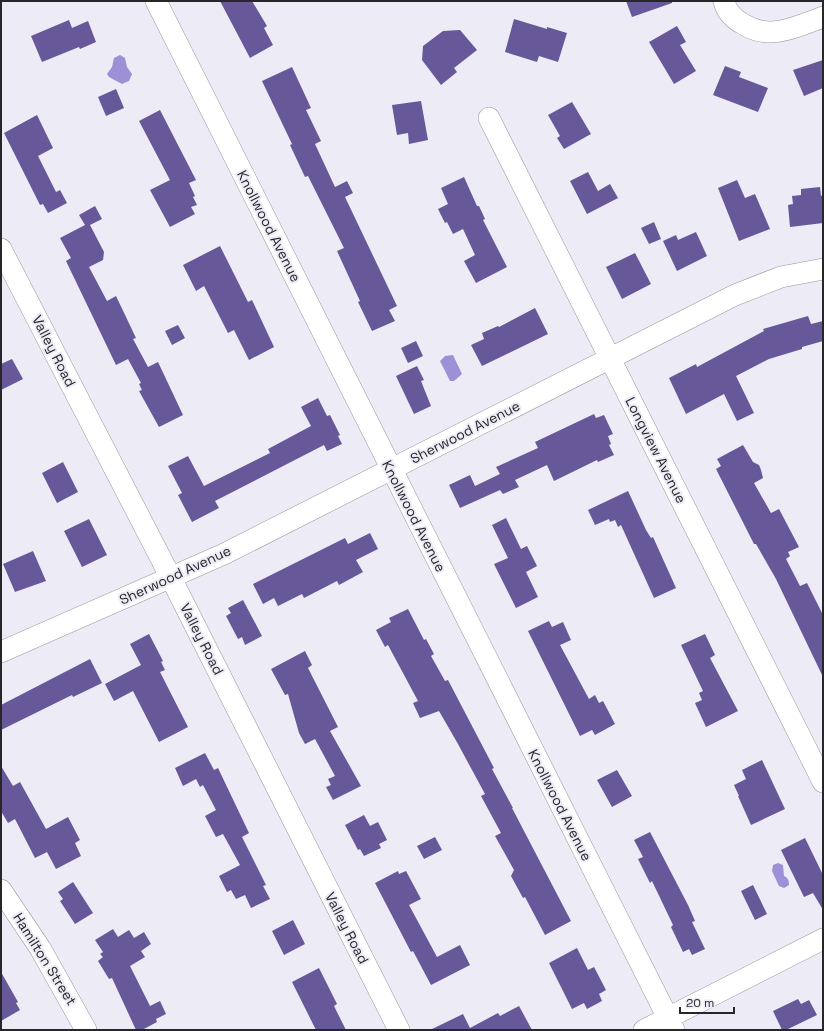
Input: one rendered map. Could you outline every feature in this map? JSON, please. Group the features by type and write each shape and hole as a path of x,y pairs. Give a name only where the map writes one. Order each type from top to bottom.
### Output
{"street":[{"name":"Knollwood Avenue","path":"156,1 671,1024"},
{"path":"724,1 725,6 738,21 752,30 768,33 784,32 823,17"},
{"name":"Longview Avenue","path":"488,118 823,782"},
{"name":"Valley Road","path":"1,249 171,578 399,1030"},
{"name":"Sherwood Avenue","path":"1,652 224,554 735,296 781,278 823,269"},
{"name":"Hamilton Street","path":"1,890 40,948 86,1030"},
{"path":"644,1030 671,1024 823,940"}],"shaded area":[{"path":"120,55 125,58 127,67 132,74 129,81 122,84 109,77 107,74 112,67 114,58"},
{"path":"453,355 462,374 454,381 450,381 440,361 445,356"},
{"path":"778,863 783,865 784,876 789,882 789,885 784,888 779,886 772,871 773,865"}],"building":[{"path":"220,1 252,1 267,26 264,28 273,45 250,58"},
{"path":"626,1 672,1 672,3 632,17"},
{"path":"514,19 547,29 547,27 567,33 558,62 539,56 537,62 505,52"},
{"path":"69,20 72,28 88,21 96,42 80,49 79,47 42,62 31,36"},
{"path":"677,26 686,42 680,45 696,71 674,84 649,42"},
{"path":"460,30 477,50 454,68 457,72 441,85 422,60 423,46 443,31"},
{"path":"823,60 823,88 804,96 793,70"},
{"path":"725,66 741,72 739,77 768,88 758,112 713,95"},
{"path":"292,67 311,108 306,110 321,141 315,144 335,187 347,181 353,193 345,197 397,306 389,310 395,321 372,331 358,302 360,301 337,251 344,248 308,176 305,177 290,145 292,144 262,81"},
{"path":"116,89 124,108 106,116 98,97"},
{"path":"421,101 428,140 409,144 408,133 397,135 392,105"},
{"path":"572,102 591,134 564,149 557,138 560,136 548,115"},
{"path":"160,110 196,180 189,183 197,205 191,207 195,214 170,227 150,190 170,180 139,121"},
{"path":"37,115 53,148 38,156 56,192 60,190 67,203 48,213 43,204 40,205 4,133"},
{"path":"588,172 598,191 610,184 618,198 587,214 570,181"},
{"path":"464,177 477,206 479,206 485,219 483,220 507,267 476,283 464,261 475,255 463,229 453,234 447,222 445,223 438,209 448,204 441,188"},
{"path":"737,180 745,198 755,194 770,229 739,241 718,188"},
{"path":"820,187 821,196 823,195 823,223 790,227 788,205 793,204 792,196 801,195 801,189"},
{"path":"95,206 102,219 90,225 104,252 103,260 89,267 107,301 116,296 136,338 133,339 148,367 158,362 183,415 159,427 139,391 142,390 139,384 141,383 128,359 116,365 66,261 71,258 60,238 85,225 79,215"},
{"path":"654,222 661,239 649,244 641,228"},
{"path":"696,232 707,256 677,271 663,241 676,235 678,240"},
{"path":"220,246 248,302 252,300 274,347 249,360 234,330 228,333 204,286 196,291 183,265"},
{"path":"635,253 651,284 622,299 606,267"},
{"path":"535,308 548,334 482,366 471,345 484,339 482,333 498,326 499,327"},
{"path":"808,316 811,324 823,321 823,341 769,359 736,376 754,413 737,421 724,394 686,414 669,378 696,364 697,367 764,331 763,329"},
{"path":"178,325 185,338 172,345 165,331"},
{"path":"416,341 423,356 408,363 401,348"},
{"path":"12,359 23,379 1,390 1,364"},
{"path":"417,366 424,380 421,381 431,406 414,414 396,376"},
{"path":"318,398 327,416 330,415 340,435 338,436 342,444 327,451 324,445 215,501 219,508 192,522 178,495 182,493 168,466 188,456 204,486 270,453 268,449 311,426 301,407"},
{"path":"594,414 596,418 604,415 613,434 608,436 611,444 609,445 614,455 598,462 597,460 554,481 547,465 515,480 519,487 503,494 500,490 460,508 449,485 470,475 475,486 500,474 496,467 538,448 535,442"},
{"path":"743,445 753,462 759,465 761,470 763,478 754,483 771,513 779,509 799,547 788,552 790,556 786,559 800,586 807,583 823,615 823,677 776,579 756,544 754,544 716,469 721,466 717,459"},
{"path":"63,462 78,492 57,503 42,473"},
{"path":"628,491 646,530 651,538 653,537 676,588 654,598 621,525 618,527 615,520 610,522 609,519 595,525 588,510"},
{"path":"506,518 521,549 527,546 537,566 526,572 538,597 516,608 494,564 508,558 492,525"},
{"path":"89,519 107,555 82,567 64,531"},
{"path":"370,533 378,549 356,560 363,572 339,585 337,581 304,598 302,594 278,606 274,598 263,604 253,584 345,538 348,544"},
{"path":"33,551 46,581 15,592 3,564"},
{"path":"243,600 262,636 245,645 242,637 238,639 226,616 231,613 228,608"},
{"path":"408,609 424,640 426,639 434,654 431,656 445,681 448,680 494,768 492,769 571,921 545,935 525,897 523,898 511,876 514,870 495,836 501,833 481,796 485,794 458,744 439,711 420,718 413,703 418,701 388,645 385,647 376,630 391,622 389,618"},
{"path":"549,621 552,627 563,622 571,640 560,645 589,699 595,695 599,703 603,701 615,724 595,735 592,730 580,736 528,631"},
{"path":"149,634 163,661 161,662 165,670 160,672 188,727 159,742 133,691 114,701 105,684 141,665 130,644"},
{"path":"705,634 715,655 710,658 738,711 706,727 695,703 702,700 699,693 703,691 681,645"},
{"path":"305,651 312,665 308,668 338,727 330,731 361,786 333,800 326,787 331,785 328,779 335,776 315,739 305,744 299,733 288,694 285,695 271,669"},
{"path":"90,659 102,683 73,697 72,695 1,730 1,705"},
{"path":"205,753 214,770 218,768 249,833 242,837 266,885 263,886 270,899 251,908 245,895 236,899 231,890 227,892 219,876 240,865 223,834 216,837 205,816 216,810 203,785 200,787 196,779 183,786 175,768"},
{"path":"762,760 785,809 751,825 734,785 746,779 742,770"},
{"path":"1,766 13,786 20,782 46,829 68,817 80,840 75,843 81,856 56,869 47,852 35,858 15,819 8,823 1,811"},
{"path":"617,770 632,796 612,807 597,780"},
{"path":"364,815 370,826 378,822 387,840 379,844 381,848 364,856 360,849 358,850 345,825"},
{"path":"650,832 688,905 695,921 692,922 705,949 692,955 689,949 683,952 671,927 673,925 652,881 650,883 638,859 643,857 634,840"},
{"path":"435,837 442,850 424,859 417,846"},
{"path":"805,838 823,875 823,910 813,893 804,897 781,850"},
{"path":"398,871 399,874 406,871 421,899 409,905 437,957 460,945 470,965 431,985 413,951 411,952 375,883"},
{"path":"73,882 93,913 75,924 60,901 63,899 58,892"},
{"path":"753,885 767,914 755,920 741,891"},
{"path":"293,920 305,944 284,955 272,931"},
{"path":"113,929 118,937 129,930 134,938 144,932 151,944 141,951 145,957 130,966 150,1006 160,1001 166,1014 156,1019 157,1022 142,1030 136,1030 112,978 109,979 98,961 103,957 100,954 103,952 95,940"},
{"path":"577,948 588,970 594,967 606,990 599,994 602,1001 587,1009 584,1003 572,1009 549,963"},
{"path":"319,968 337,1004 334,1006 346,1030 316,1030 292,982"},
{"path":"1,972 18,1002 16,1003 20,1010 1,1021"},
{"path":"798,999 801,1004 809,1000 817,1015 786,1030 782,1030 773,1011"},
{"path":"519,1006 532,1030 430,1030 463,1014 470,1028 498,1013 500,1016"}]}
